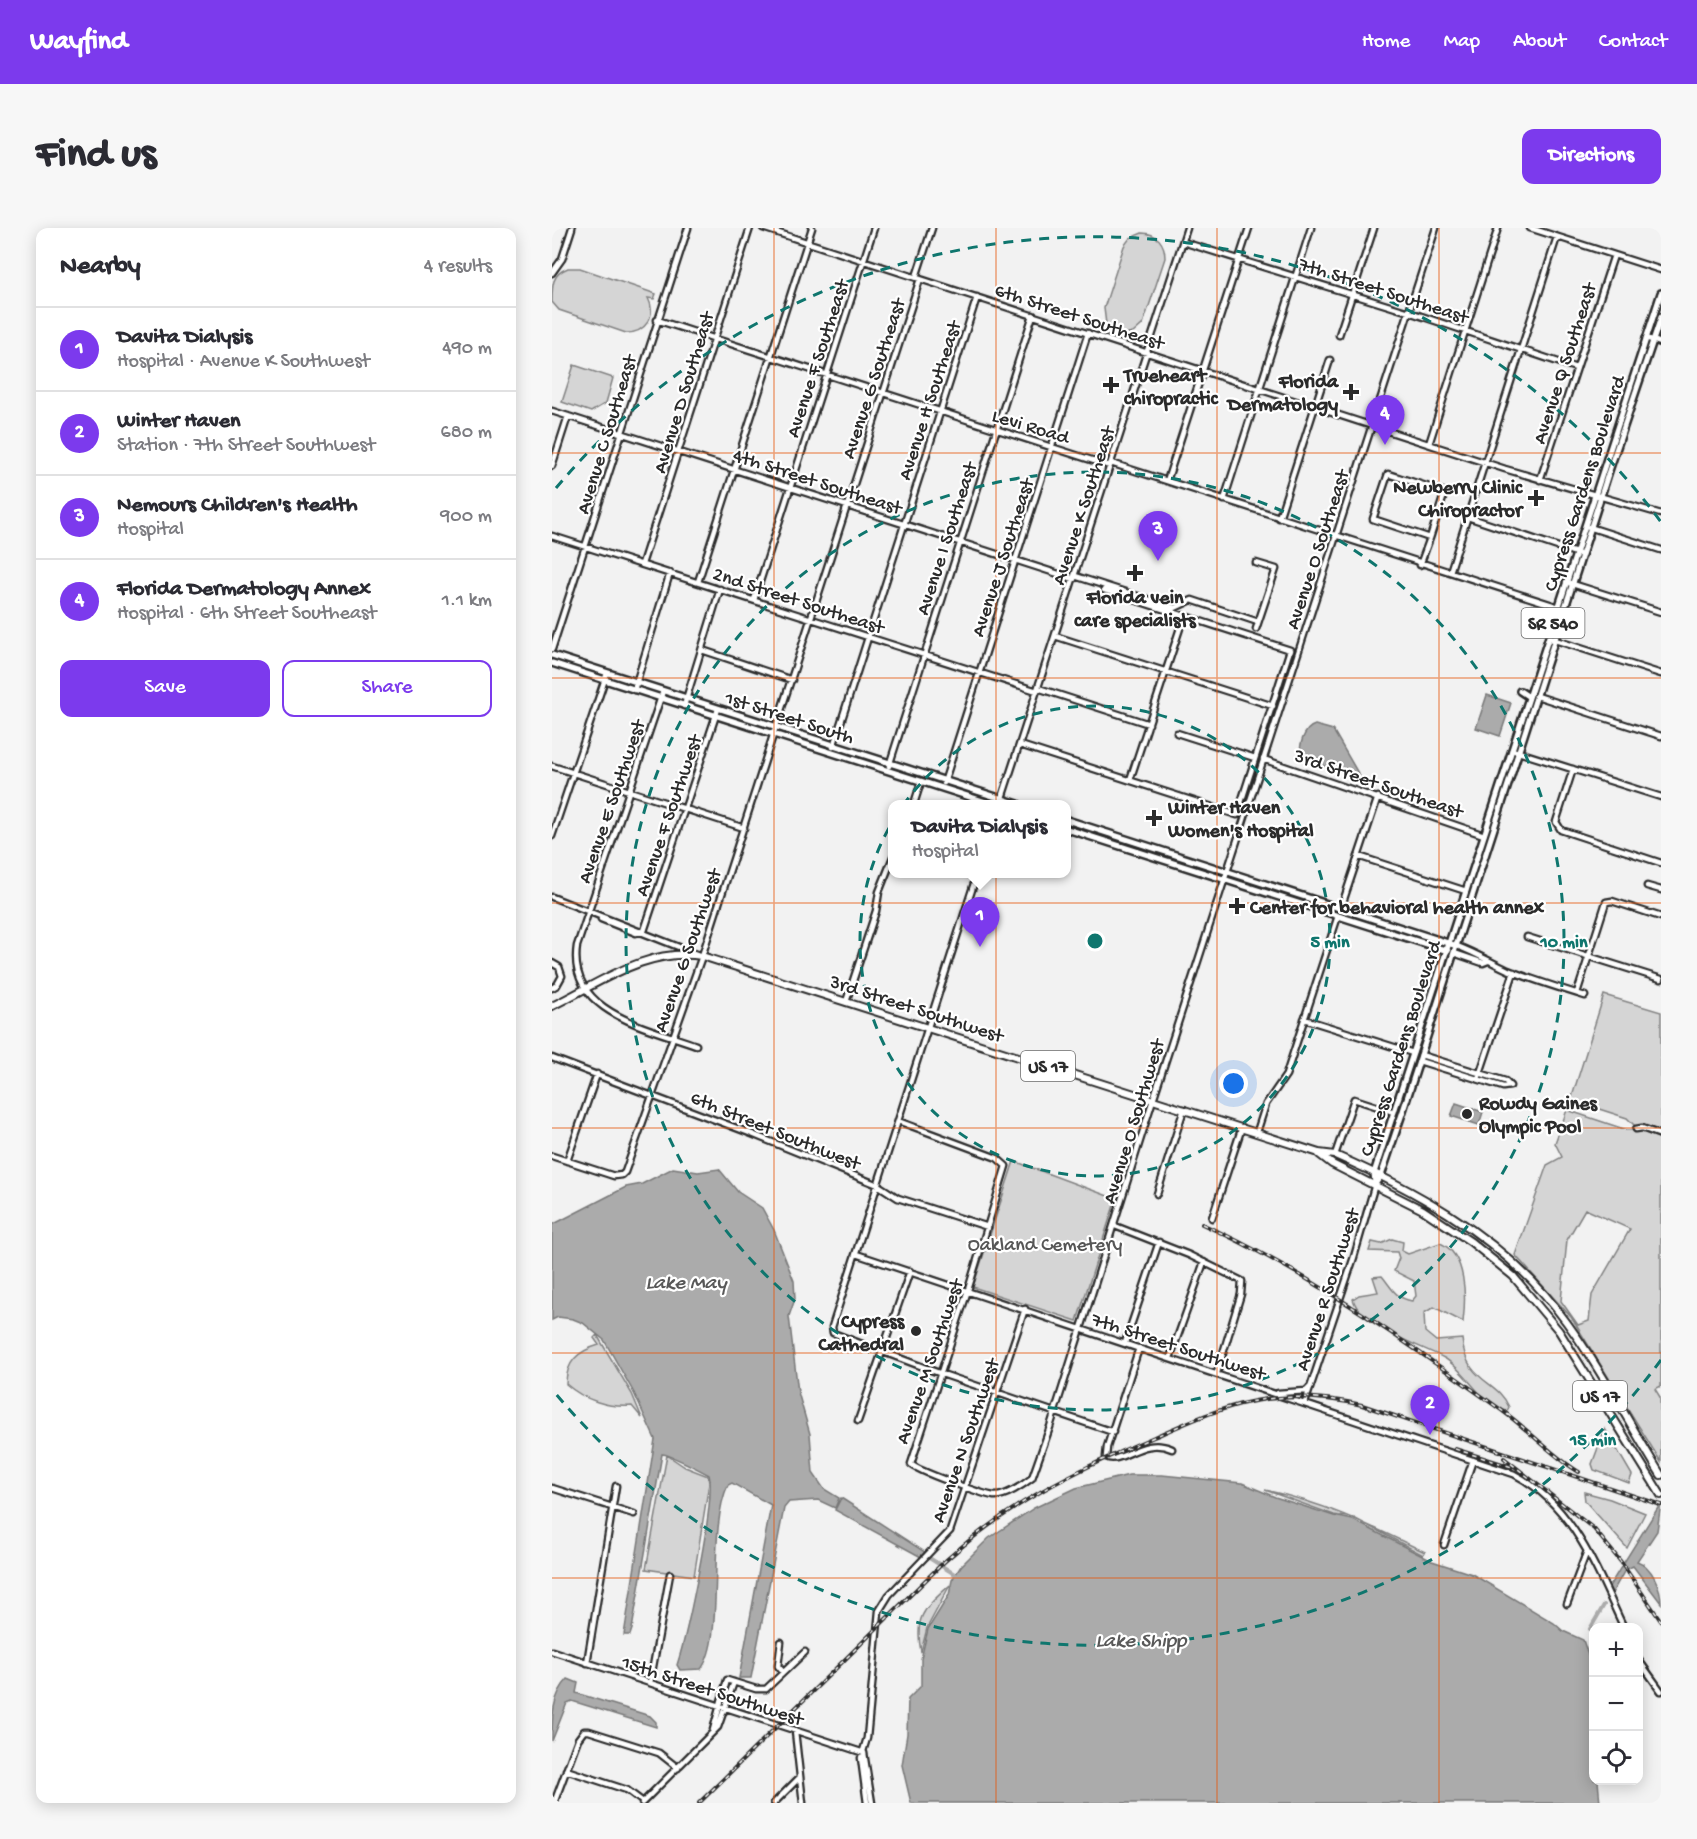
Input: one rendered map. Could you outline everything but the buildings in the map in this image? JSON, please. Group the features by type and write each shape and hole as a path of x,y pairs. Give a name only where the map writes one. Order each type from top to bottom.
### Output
{"highway":[{"name":"US 17","path":"552,1006 651,958 674,954 702,956"},
{"name":"3rd Street Southwest","path":"702,956 1319,1153 1335,1155 1374,1173"},
{"name":"3rd Street Southwest","path":"1319,1153 1332,1164 1375,1184"},
{"name":"US 17","path":"1374,1173 1429,1202 1479,1235 1534,1283 1567,1324 1661,1475"},
{"name":"US 17","path":"1375,1184 1423,1210 1471,1242 1526,1289 1559,1331 1660,1493"}],"main road":[{"name":"Cypress Gardens Boulevard","path":"1375,1184 1374,1173 1484,835 1537,696 1552,638 1661,293"},
{"name":"Cypress Gardens Boulevard","path":"1597,496 1612,461 1661,317"},
{"path":"1628,413 1629,391"},
{"path":"1612,461 1620,418"},
{"name":"Cypress Gardens Boulevard","path":"1375,1184 1381,1176 1457,946 1482,867 1537,671 1552,638"},
{"name":"1st Street South","path":"552,655 834,745 995,800"},
{"name":"1st Street South","path":"552,663 979,800"},
{"path":"1537,671 1537,696"},
{"path":"1520,691 1529,697 1528,723"},
{"path":"1071,821 1457,946"},
{"path":"1071,830 1454,953"},
{"path":"1482,867 1484,835"},
{"path":"1474,891 1471,887 1475,863"},
{"path":"1252,889 1269,890 1275,887"}],"street":[{"path":"552,273 562,259 572,228"},
{"name":"Avenue C Southeast","path":"552,649 688,228"},
{"name":"Avenue D Southeast","path":"642,564 750,228"},
{"name":"6th Street Southeast","path":"764,228 1540,480 1661,514"},
{"path":"699,582 812,228"},
{"name":"Avenue F Southeast","path":"754,600 874,228"},
{"name":"Avenue G Southeast","path":"777,727 932,228"},
{"name":"Avenue K Southeast","path":"1002,800 1187,228"},
{"path":"1167,481 1249,228"},
{"path":"1224,500 1311,228"},
{"path":"1339,335 1374,228"},
{"name":"Avenue O Southeast","path":"1225,880 1436,228"},
{"path":"1429,444 1498,228"},
{"path":"1530,228 1661,270"},
{"path":"1450,572 1557,237"},
{"name":"7th Street Southeast","path":"1183,242 1409,312 1576,368"},
{"name":"Avenue Q Southeast","path":"1540,480 1614,255"},
{"name":"Avenue H Southeast","path":"831,753 942,412 976,297"},
{"name":"Avenue I Southeast","path":"888,771 1033,315"},
{"name":"Levi Road","path":"657,320 882,394 1167,481 1420,565 1450,572 1562,608"},
{"name":"Avenue J Southeast","path":"943,789 1088,333"},
{"path":"1646,338 1661,343"},
{"path":"1279,518 1330,360"},
{"name":"4th Street Southeast","path":"552,411 791,486 1016,561 1175,608 1192,600 1258,622"},
{"path":"552,466 568,416"},
{"path":"1420,565 1430,538 1444,492 1388,474 1373,519 1430,538"},
{"path":"1468,517 1579,554"},
{"path":"1588,527 1661,550"},
{"name":"2nd Street Southeast","path":"552,536 1037,690"},
{"path":"1256,563 1276,569 1256,629"},
{"path":"634,690 670,573"},
{"path":"1570,583 1661,612"},
{"path":"684,706 720,589"},
{"path":"1020,745 1237,814 1290,650 1104,590"},
{"path":"1130,780 1184,616"},
{"path":"1055,636 1273,706"},
{"path":"1552,638 1661,674"},
{"path":"702,650 792,680"},
{"path":"552,836 607,673"},
{"path":"1037,690 1149,724"},
{"name":"Avenue E Southwest","path":"585,990 576,970 575,954 663,691"},
{"path":"1537,696 1661,736"},
{"name":"Avenue F Southwest","path":"644,931 718,709"},
{"name":"Avenue G Southwest","path":"567,1161 617,1177 625,1172 702,956 777,727"},
{"path":"1178,733 1256,758"},
{"path":"1515,751 1661,797"},
{"name":"3rd Street Southeast","path":"1263,759 1484,835"},
{"path":"552,766 744,828"},
{"path":"1573,769 1556,822 1561,830 1661,863"},
{"path":"915,800 921,782"},
{"path":"1341,908 1378,797"},
{"path":"1358,856 1466,891"},
{"path":"846,1002 888,869"},
{"path":"975,878 832,1326 833,1333 939,1373 1113,1432"},
{"name":"Avenue O Southwest","path":"966,1486 995,1496 1029,1481 1034,1473 1225,880"},
{"path":"1647,886 1661,890"},
{"name":"3rd Street Southwest","path":"552,897 644,931 702,956"},
{"path":"1457,946 1483,955 1488,961 1514,972 1580,994 1588,957 1606,902 1612,901 1661,917"},
{"path":"1257,1132 1266,1104 1286,1075 1338,916"},
{"path":"1527,937 1661,979"},
{"path":"1454,953 1483,963 1488,961"},
{"path":"552,963 560,969 561,981 553,988"},
{"path":"1478,1079 1514,972"},
{"path":"585,990 596,1003 611,1013 696,1045"},
{"path":"1304,1019 1413,1053"},
{"name":"6th Street Southwest","path":"552,1058 878,1185 898,1198 988,1227"},
{"path":"1420,1058 1481,1073 1505,1081 1510,1086 1503,1087 1420,1058"},
{"path":"552,1156 567,1161 597,1074"},
{"path":"1335,1155 1354,1099 1394,1112"},
{"path":"1157,1194 1184,1109"},
{"name":"Avenue M Southwest","path":"898,1121 997,1158 1005,1164 1006,1173 910,1464 966,1486"},
{"path":"1212,1218 1242,1127"},
{"path":"1636,1129 1642,1128 1661,1135"},
{"name":"Avenue R Southwest","path":"1305,1403 1354,1257 1375,1184"},
{"path":"1115,1226 1159,1242 1242,1281 1241,1294 1217,1373"},
{"path":"1125,1343 1159,1242"},
{"name":"7th Street Southwest","path":"856,1254 1514,1474 1538,1489 1558,1509 1587,1551 1604,1582 1622,1623"},
{"path":"1170,1358 1204,1262"},
{"path":"858,1422 910,1271"},
{"name":"Avenue N Southwest","path":"864,1753 876,1629 883,1602 950,1531 1025,1309"},
{"path":"1139,1348 1106,1452 1110,1459 1156,1444 1172,1449"},
{"path":"1276,1393 1306,1391 1310,1387"},
{"path":"1444,1545 1473,1460"},
{"path":"587,1663 615,1486"},
{"path":"552,1488 634,1514"},
{"path":"1567,1604 1587,1551"},
{"path":"650,1683 670,1574"},
{"path":"781,1642 778,1666 783,1672"},
{"name":"15th Street Southwest","path":"552,1651 864,1753"},
{"path":"567,1770 627,1790 643,1802 718,1726 727,1680 761,1690 805,1652"},
{"path":"1643,1666 1661,1691"},
{"path":"722,1707 734,1682"},
{"path":"554,1803 579,1736 584,1731 659,1753 678,1768"},
{"path":"795,1731 802,1803"},
{"path":"795,1749 801,1738 808,1736"},
{"path":"864,1753 861,1758 867,1803"},
{"path":"864,1753 872,1803"},
{"path":"774,1803 799,1778"}],"green space":[{"path":"1142,233 1156,237 1162,243 1165,258 1143,324 1133,333 1119,334 1106,324 1104,308 1124,246 1130,238"},
{"path":"568,268 580,268 656,294 654,299 648,298 651,311 648,322 639,330 626,333 559,310 552,302 553,285 559,273"},
{"path":"574,365 613,378 606,403 591,412 562,402"},
{"path":"1604,995 1661,1012 1661,1133 1636,1127 1627,1118 1571,1100"},
{"path":"1567,1110 1627,1130 1641,1130 1661,1137 1661,1386 1655,1389 1660,1397 1661,1462 1571,1317 1515,1255 1547,1165 1562,1157 1555,1143","holes":["1585,1209 1630,1229 1592,1295 1589,1321 1578,1325 1561,1301 1567,1240"]},
{"name":"Oakland Cemetery","path":"1014,1161 1116,1199 1077,1321 973,1287"},
{"path":"1392,1239 1403,1242 1402,1251 1408,1254 1440,1243 1455,1257 1463,1278 1463,1322 1434,1307 1424,1313 1425,1332 1436,1341 1462,1339 1469,1364 1504,1398 1509,1407 1507,1411 1489,1402 1460,1371 1444,1358 1379,1327 1358,1309 1353,1299 1359,1295 1378,1292 1373,1277 1382,1276 1394,1292 1406,1300 1412,1301 1416,1296 1414,1281 1394,1271 1399,1258 1397,1252 1369,1251 1372,1242 1381,1244"},
{"path":"597,1335 632,1394 642,1418 632,1406 614,1406 597,1402 566,1384 568,1369 575,1358 599,1345 594,1338"},
{"path":"1605,1429 1632,1475 1629,1483 1594,1470 1592,1464"},
{"path":"667,1455 685,1467 708,1476 709,1483 694,1576 646,1569"},
{"path":"1265,1490 1309,1502 1351,1518 1334,1515"},
{"path":"1584,1492 1610,1499 1645,1513 1627,1548 1585,1501"},
{"path":"1362,1522 1385,1533 1425,1552 1423,1555"},
{"path":"950,1585 927,1628 921,1652 919,1630 923,1614"}],"water":[{"path":"1487,695 1511,703 1500,736 1476,728"},
{"path":"1315,725 1333,730 1362,780 1302,758 1300,749 1302,739"},
{"name":"Rowdy Gaines Olympic Pool","path":"1456,1103 1483,1112 1479,1125 1451,1116"},
{"name":"Lake May","path":"673,1168 698,1172 719,1169 738,1192 762,1208 774,1230 794,1281 795,1299 789,1316 798,1392 810,1434 813,1473 824,1489 839,1498 835,1508 818,1500 789,1502 784,1508 751,1678 739,1678 771,1505 732,1483 728,1485 718,1529 715,1609 708,1654 701,1669 680,1670 677,1665 705,1538 710,1489 709,1475 662,1454 632,1629 630,1635 624,1635 655,1439 634,1393 604,1340 583,1323 573,1319 558,1317 552,1320 552,1225 626,1187 642,1184"},
{"name":"Lake Shipp","path":"1129,1475 1162,1475 1242,1483 1275,1497 1353,1520 1432,1561 1472,1574 1554,1623 1563,1631 1583,1640 1589,1658 1589,1785 1598,1785 1600,1803 911,1803 902,1765 907,1734 908,1699 921,1686 921,1659 928,1629 949,1595 952,1580 961,1566 989,1538 1034,1508 1076,1488"},
{"path":"841,1498 928,1554 923,1558 835,1510"},
{"path":"1661,1503 1657,1531 1637,1561 1655,1578 1661,1603 1633,1566 1625,1570 1611,1595 1608,1588"},
{"path":"568,1679 578,1683 576,1693 650,1716 656,1722 656,1727 572,1701 567,1703 552,1741 556,1700"}],"waterway":[{"path":"926,1556 956,1575"},
{"path":"1594,1623 1604,1605"}],"railway":[{"path":"1202,1224 1282,1264 1358,1310 1504,1412 1579,1472"},
{"path":"699,1803 944,1562 994,1522 1018,1505 1069,1476 1223,1409 1252,1401 1291,1397 1327,1399 1362,1405 1661,1505"},
{"path":"1455,1449 1512,1467"},
{"path":"1504,1458 1594,1529 1621,1562 1661,1621"}],"place":[{"name":"Trueheart chiropractic","path":"1111,385"},
{"name":"Florida Dermatology","path":"1351,392"},
{"name":"Florida Dermatology Annex","path":"1385,445"},
{"name":"Newberry Clinic Chiropractor","path":"1536,498"},
{"name":"Nemours Children's Health","path":"1158,561"},
{"name":"Florida vein care specialists","path":"1135,573"},
{"name":"Winter Haven Women's Hospital","path":"1154,818"},
{"name":"Center for behavioral health annex","path":"1237,906"},
{"name":"Davita Dialysis","path":"980,947"},
{"name":"Rowdy Gaines Olympic Pool","path":"1467,1114"},
{"name":"Cypress Cathedral","path":"916,1331"},
{"name":"Winter Haven","path":"1430,1435"}]}
